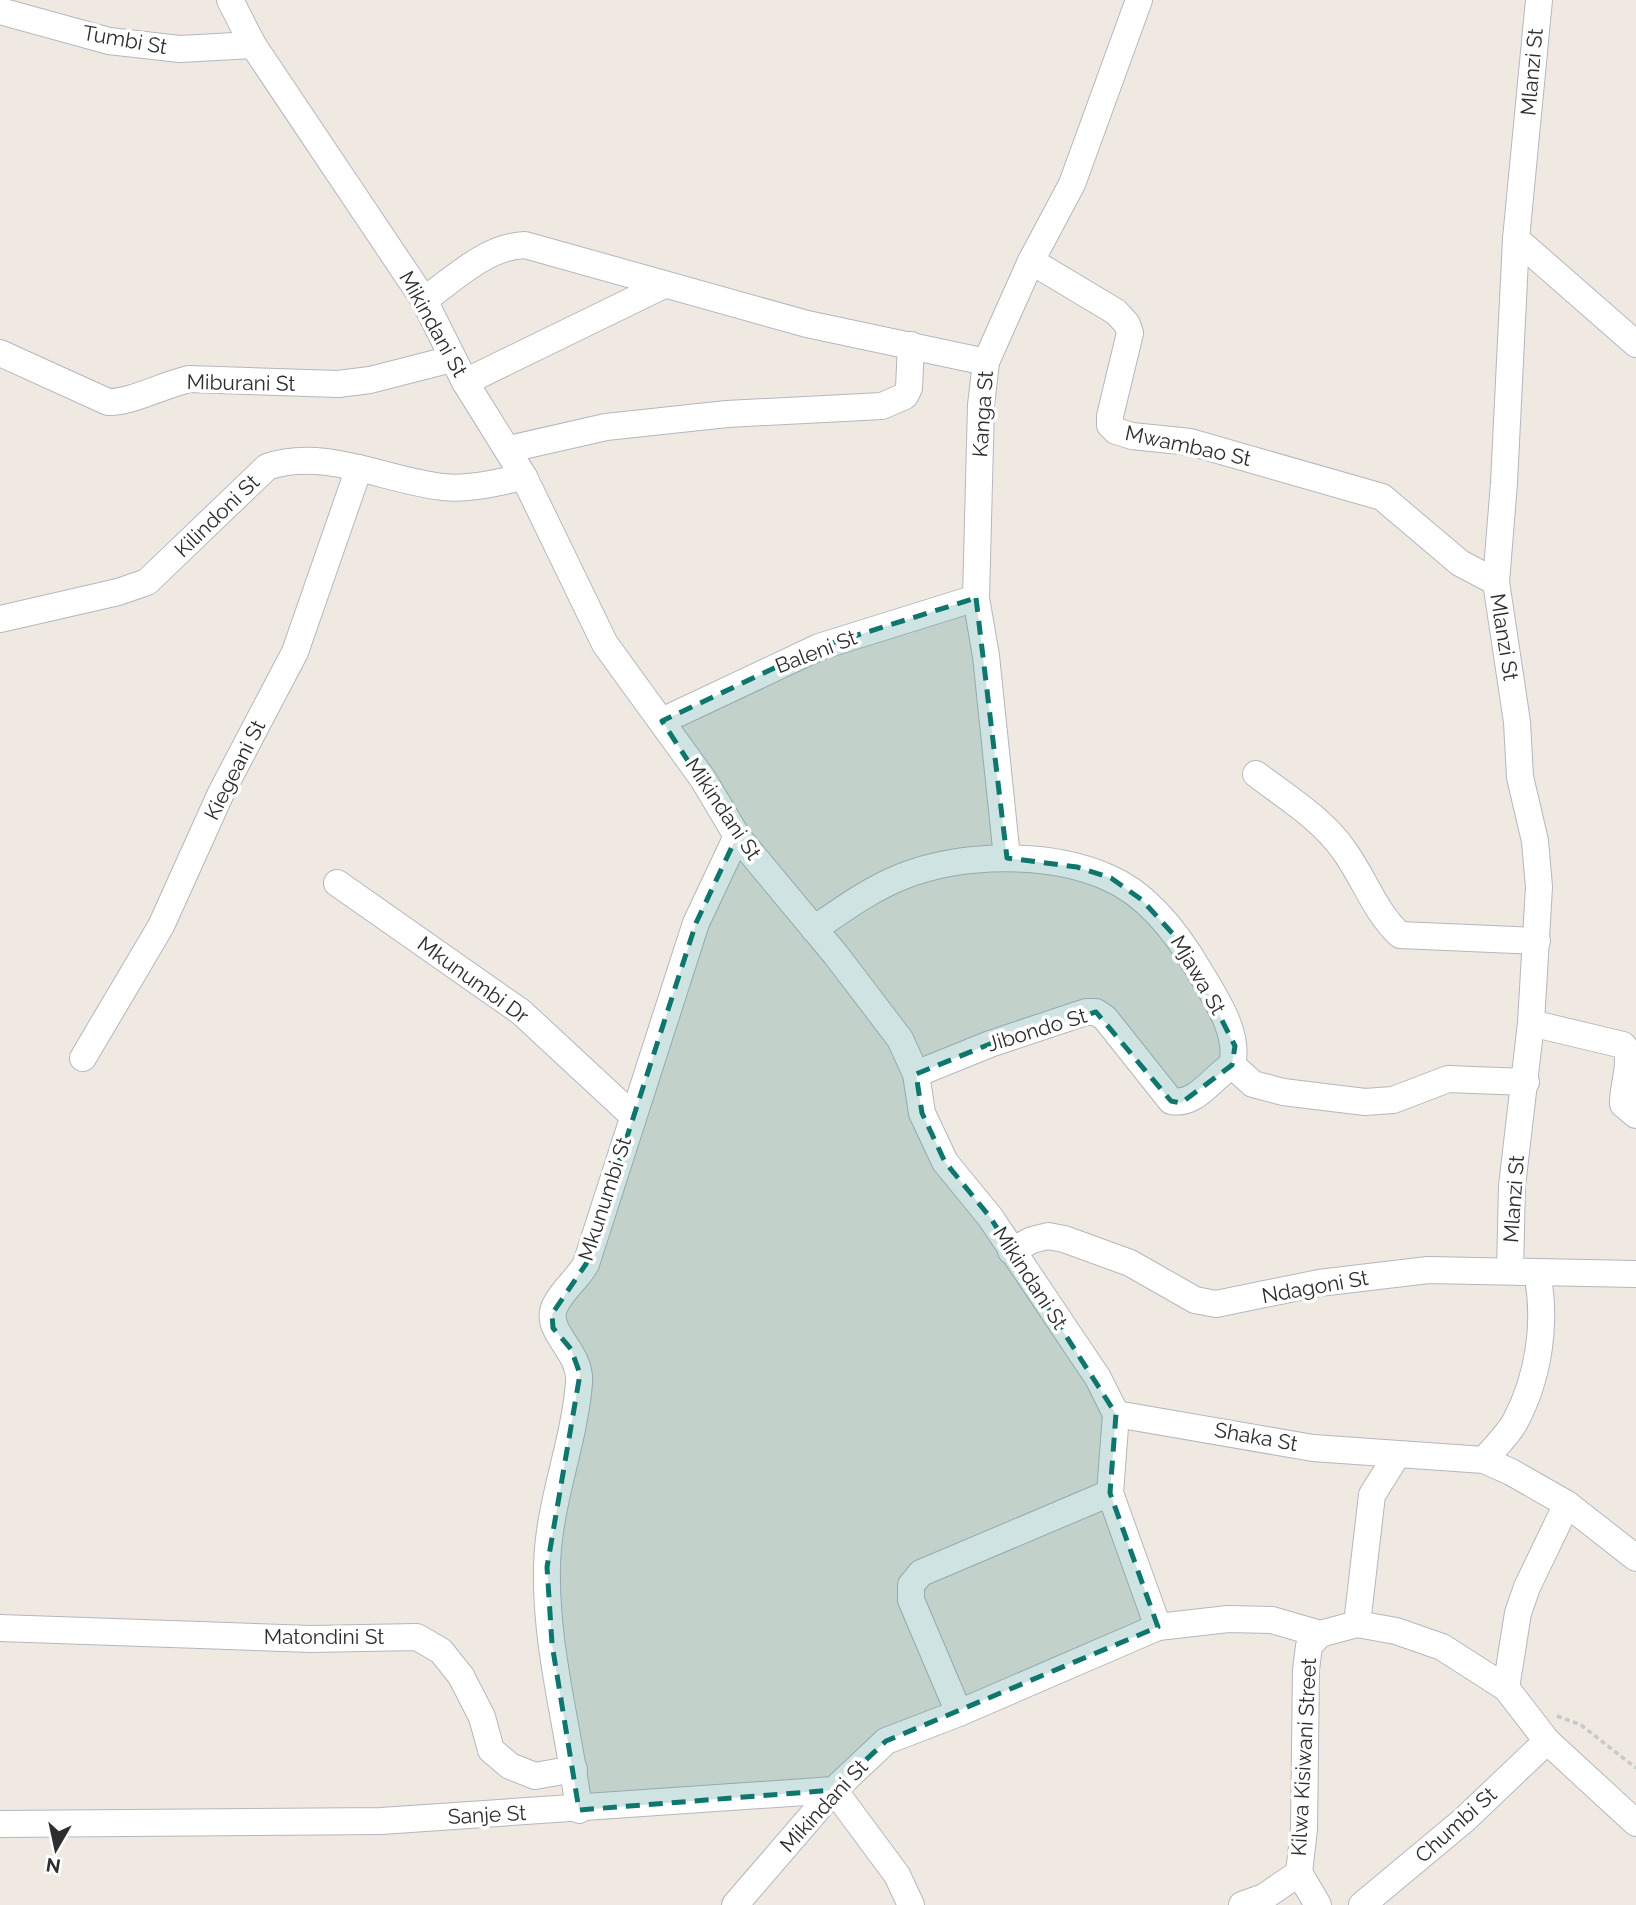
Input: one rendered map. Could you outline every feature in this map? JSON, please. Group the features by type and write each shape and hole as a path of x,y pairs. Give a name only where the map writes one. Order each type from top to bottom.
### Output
{"street":[{"name":"Mikindani St","path":"230,0 253,45 424,300 452,359 524,477 605,643 704,779 737,836 900,1039 916,1074 922,1113 940,1154 989,1217 1098,1378 1116,1414"},
{"name":"Kanga St","path":"1007,858 986,656 976,598 981,405 986,362 1031,261 1072,184 1139,0"},
{"name":"Mlanzi St","path":"1510,1271 1512,1186 1526,1082 1537,942 1538,863 1520,777 1517,722 1496,582 1504,483 1516,239 1539,0"},
{"name":"Tumbi St","path":"0,11 108,41 180,49 253,45"},
{"path":"1516,239 1636,344"},
{"path":"424,300 490,254 508,245 540,248 807,324 986,362"},
{"name":"Mwambao St","path":"1031,261 1116,312 1127,324 1130,333 1110,416 1110,425 1116,431 1132,436 1190,442 1382,497 1460,562 1496,582"},
{"path":"465,382 664,285"},
{"path":"509,449 606,427 727,414 882,406 905,396 909,388 911,345"},
{"name":"Miburani St","path":"0,353 108,402 121,403 143,392 189,379 338,384 370,380 452,359"},
{"name":"Kilindoni St","path":"0,619 118,592 147,582 267,467 287,460 359,468 443,487 476,487 524,477"},
{"name":"Kiegeani St","path":"83,1058 160,926 221,793 295,652 359,468"},
{"name":"Baleni St","path":"662,721 818,647 976,598"},
{"path":"1256,775 1324,827 1343,848 1384,919 1400,935 1537,942"},
{"name":"Mkunumbi St","path":"579,1810 552,1644 547,1567 551,1521 577,1413 580,1374 571,1349 553,1328 552,1314 556,1302 586,1264 696,923 737,836"},
{"name":"Mjawa St","path":"814,929 870,891 902,876 964,861 1007,858 1077,867 1111,878 1142,900 1170,926 1203,977 1231,1031 1235,1046 1232,1065"},
{"name":"Mkunumbi Dr","path":"337,883 521,1012 632,1115"},
{"name":"Jibondo St","path":"916,1074 990,1044 1086,1012 1097,1012 1105,1018 1171,1101 1181,1103 1193,1099 1215,1076 1232,1065"},
{"path":"1531,1023 1623,1045 1629,1058 1622,1090 1623,1104 1636,1115"},
{"path":"1232,1065 1253,1084 1283,1092 1365,1102 1393,1100 1448,1079 1526,1082"},
{"name":"Ndagoni St","path":"1012,1251 1031,1240 1048,1236 1064,1239 1130,1263 1195,1300 1216,1304 1319,1283 1416,1271 1636,1274"},
{"path":"1484,1460 1514,1423 1530,1383 1543,1330 1537,1273"},
{"path":"1116,1414 1110,1493 1158,1627"},
{"name":"Shaka St","path":"1116,1414 1313,1448 1484,1460 1511,1472 1624,1538 1636,1558"},
{"path":"1357,1624 1372,1495 1397,1455"},
{"path":"959,1713 911,1600 911,1585 920,1573 1110,1493"},
{"path":"1506,1688 1518,1613 1527,1587 1567,1504"},
{"name":"Mikindani St","path":"735,1905 834,1790 886,1741 959,1713 1158,1627 1228,1619 1272,1620 1320,1634"},
{"name":"Kilwa Kisiwani Street","path":"1242,1905 1264,1897 1299,1873 1304,1829 1306,1670 1309,1646 1320,1634 1357,1624 1395,1631 1442,1647 1506,1688 1547,1741 1636,1823"},
{"name":"Matondini St","path":"0,1628 311,1639 417,1637 441,1651 461,1676 482,1717 491,1750 510,1766 535,1776 574,1769"},
{"name":"Chumbi St","path":"1362,1905 1464,1820 1547,1741"},
{"path":"834,1790 897,1875 911,1905"},
{"name":"Sanje St","path":"0,1824 381,1821 579,1810 834,1790"},
{"path":"1299,1873 1318,1905"}],"path":[{"path":"1528,1719 1549,1715 1565,1717 1581,1725 1636,1768"}],"highlighted area":[{"path":"976,598 1007,858 1077,867 1111,878 1142,900 1185,947 1235,1046 1232,1065 1181,1103 1171,1101 1096,1012 990,1044 916,1074 922,1113 945,1162 990,1217 1116,1414 1110,1493 1158,1627 886,1741 834,1790 579,1810 552,1644 547,1567 580,1374 571,1349 553,1328 552,1314 586,1264 696,923 737,836 662,721 819,647"}]}
